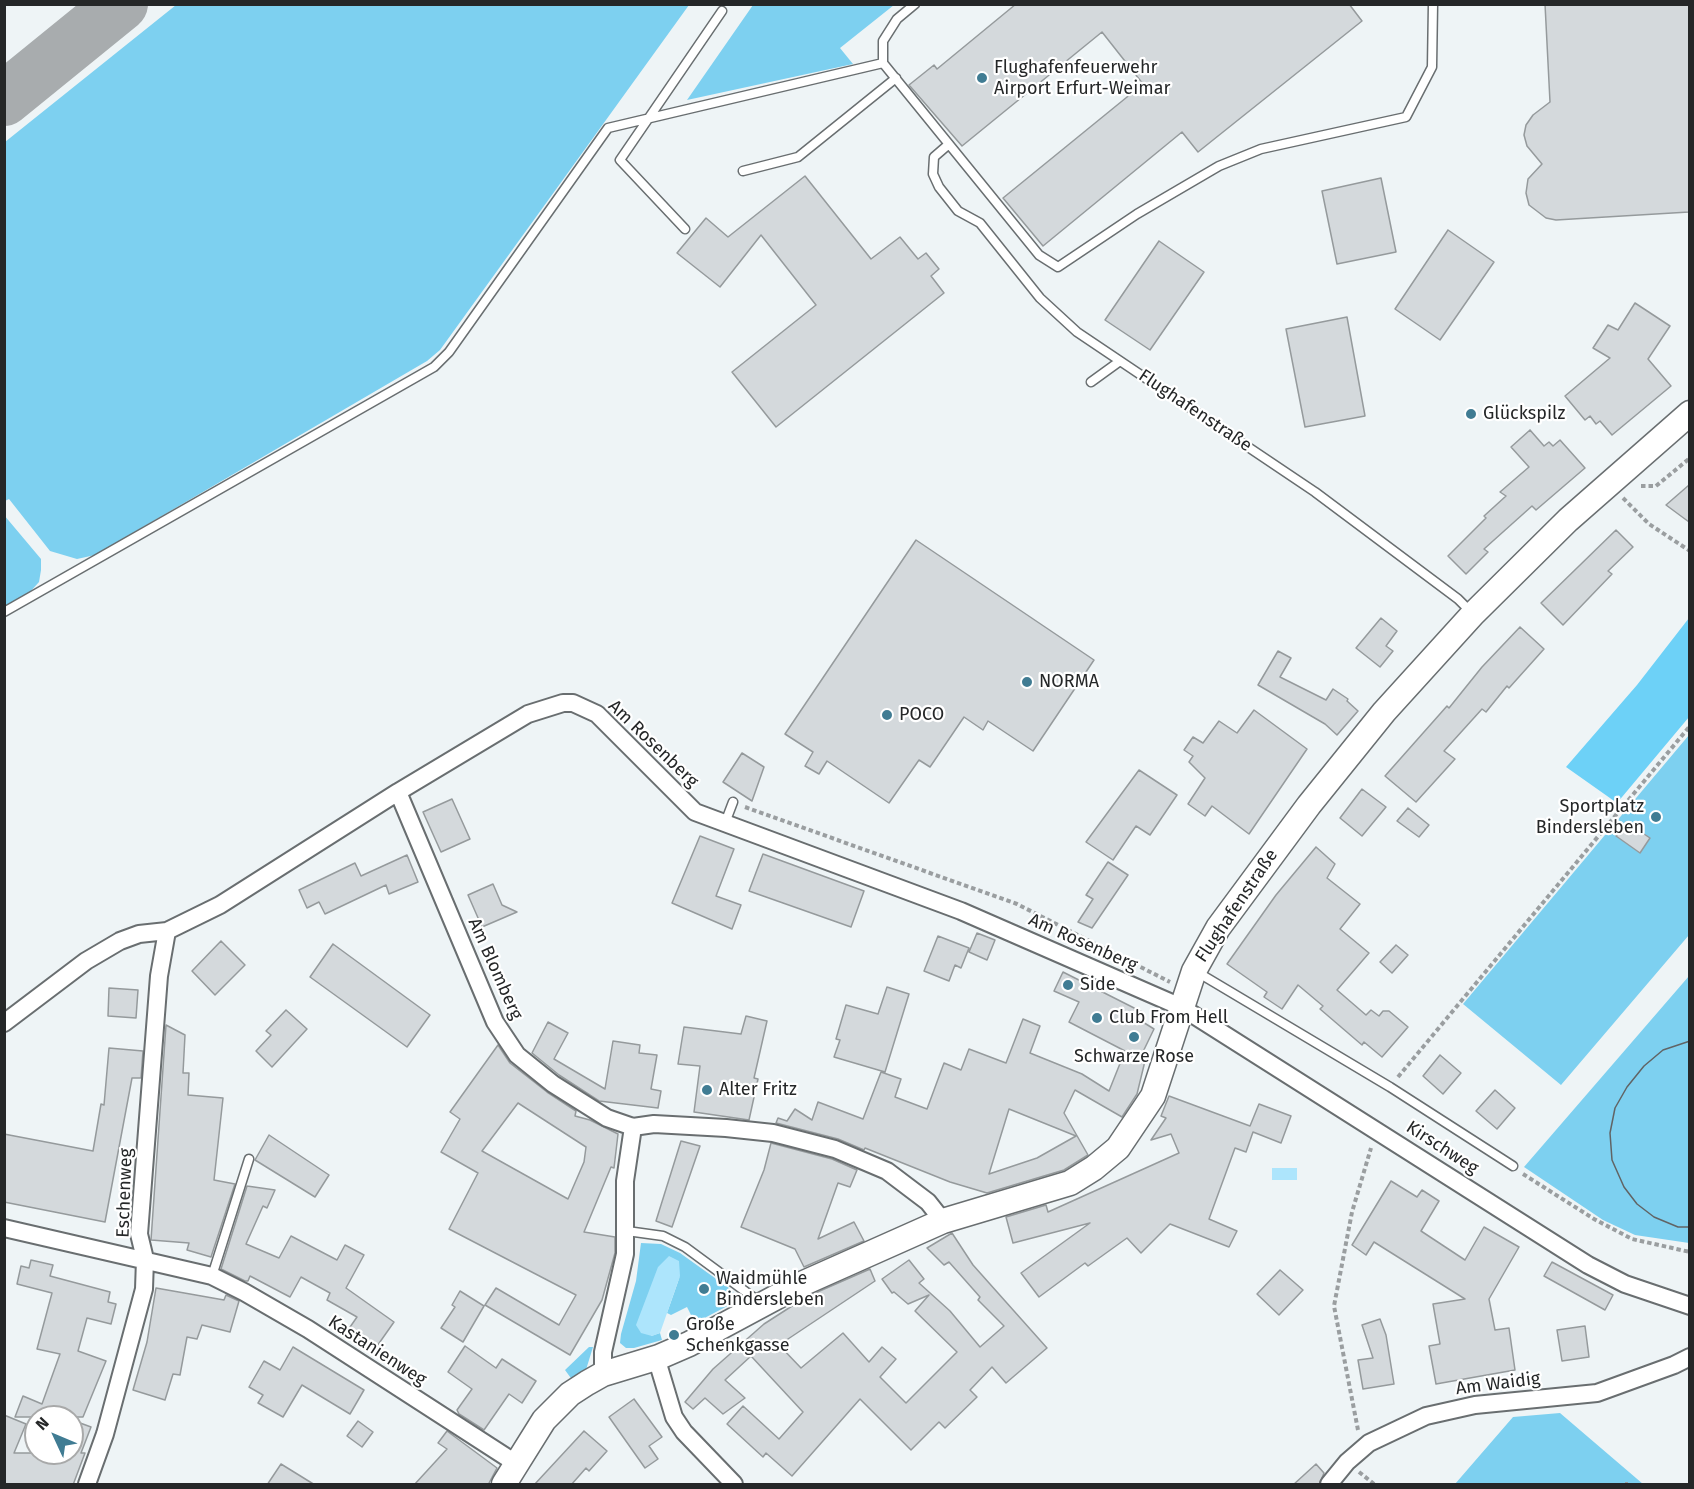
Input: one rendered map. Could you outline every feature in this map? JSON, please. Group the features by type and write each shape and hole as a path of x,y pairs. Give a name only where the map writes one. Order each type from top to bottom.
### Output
{"street":[{"name":"Flughafenstraße","path":"504,1485 544,1420 570,1394 603,1374 659,1357 796,1286 943,1221 1070,1183 1094,1168 1118,1148 1153,1096 1194,971 1218,928 1246,886 1384,712 1473,614 1568,520 1689,413"},
{"name":"Am Rosenberg","path":"4,1023 86,961 120,941 139,934 167,931 220,905 398,792 528,714 568,703 597,714 695,812 961,911 1181,1007"},
{"name":"Am Blomberg","path":"398,792 495,1022 517,1055 553,1084 607,1118 633,1127 654,1124 726,1128 809,1141 887,1171 928,1202 943,1221"},
{"name":"Eschenweg","path":"87,1485 105,1434 136,1326 144,1289 145,1259 139,1234 159,976 167,931"},
{"name":"Kirschweg","path":"1181,1007 1588,1265 1625,1284 1689,1306"},
{"path":"603,1374 603,1352 621,1284 627,1231 625,1181 633,1127"},
{"name":"Kastanienweg","path":"4,1228 212,1276 308,1329 517,1464"},
{"path":"659,1357 659,1367 674,1417 734,1485"},
{"name":"Am Waidig","path":"1329,1485 1362,1449 1380,1436 1426,1416 1475,1405 1596,1393 1674,1365 1689,1357"}],"lane":[{"path":"915,4 897,19 883,41 883,63 1039,255 1058,267 1137,214 1218,166 1261,148 1406,117 1432,67 1433,4"},
{"path":"685,229 620,160 722,11"},
{"path":"4,612 434,367 450,352 608,128 883,63"},
{"path":"743,171 798,157 896,78"},
{"name":"Flughafenstraße","path":"949,144 934,157 933,174 939,187 958,211 980,224 1040,298 1077,332 1315,492 1458,598 1473,614"},
{"path":"1091,382 1120,361"},
{"path":"725,823 733,802"},
{"name":"Kirschweg","path":"1194,971 1390,1087 1513,1166"},
{"path":"212,1276 249,1159"},
{"path":"627,1231 663,1236 685,1246 763,1305"}],"path":[{"path":"1620,495 1649,524 1689,551"},
{"path":"1390,1087 1689,726"},
{"path":"733,802 1017,904 1169,979 1181,1007"},
{"path":"1362,1449 1334,1306 1352,1212 1376,1129"},
{"path":"1513,1166 1594,1220 1632,1239 1689,1252"}],"shaded area":[{"path":"176,5 689,5 440,350 427,361 95,555 77,559 50,551 9,499 5,501 5,142"},
{"path":"753,5 894,5 840,48 853,64 687,100"},
{"path":"4,515 41,559 39,582 29,593 5,607"},
{"path":"1689,618 1689,717 1617,803 1566,767 1637,685"},
{"path":"1689,735 1689,935 1561,1085 1463,1004"},
{"path":"1689,976 1689,1243 1635,1235 1603,1220 1524,1167"},
{"path":"1272,1168 1297,1168 1297,1180 1272,1180"},
{"path":"641,1243 661,1244 680,1253 733,1291 735,1302 695,1323 687,1307 671,1315 667,1313 680,1276 651,1336 660,1333 662,1340 626,1348 620,1343 621,1334 636,1281"},
{"path":"669,1256 679,1261 680,1276 660,1333 652,1336 641,1333 636,1325 658,1267"},
{"path":"589,1347 593,1347 585,1373 573,1381 565,1370"},
{"path":"1560,1413 1643,1484 1455,1484 1513,1417"}],"building":[{"path":"1016,4 1349,4 1362,21 1198,152 1182,132 1043,246 1003,198 1143,84 1102,32 962,146 909,85 934,65 937,69"},
{"path":"1545,4 1689,4 1689,212 1556,220 1546,218 1529,205 1526,193 1528,179 1542,164 1527,146 1524,135 1526,125 1533,115 1550,102"},
{"path":"805,176 871,259 900,237 918,259 926,253 939,269 931,276 944,293 776,427 732,372 816,305 761,235 720,287 677,253 706,218 728,237"},
{"path":"1381,178 1396,252 1337,264 1322,191"},
{"path":"1448,230 1494,262 1440,340 1395,309"},
{"path":"1159,241 1204,272 1150,350 1105,320"},
{"path":"1635,303 1670,326 1648,359 1671,386 1612,435 1600,421 1596,424 1590,416 1585,420 1565,396 1610,358 1593,348 1608,325 1618,330"},
{"path":"1347,317 1365,416 1305,427 1286,329"},
{"path":"1530,430 1544,446 1549,442 1553,446 1560,440 1585,468 1536,510 1532,506 1484,549 1488,552 1466,574 1448,556 1486,518 1484,516 1506,496 1500,492 1529,467 1511,447"},
{"path":"1689,485 1689,522 1666,505"},
{"path":"1616,530 1633,547 1608,571 1612,574 1563,625 1541,603"},
{"path":"916,540 1094,660 1033,751 988,721 983,730 964,717 930,767 919,760 889,803 827,761 819,774 805,766 813,752 785,734"},
{"path":"1381,618 1397,631 1386,646 1393,651 1380,667 1356,648"},
{"path":"1520,627 1544,649 1509,688 1507,686 1486,712 1482,709 1444,751 1455,759 1416,802 1385,776"},
{"path":"1278,651 1291,658 1280,677 1326,700 1333,689 1348,699 1347,701 1358,711 1337,735 1325,724 1258,685"},
{"path":"1254,710 1307,749 1249,834 1212,806 1205,816 1188,804 1205,778 1189,762 1193,756 1184,750 1193,737 1203,743 1219,721 1237,733"},
{"path":"742,753 764,767 752,801 723,782"},
{"path":"1139,770 1177,795 1150,835 1136,826 1113,860 1086,842"},
{"path":"1362,789 1386,807 1362,836 1340,818"},
{"path":"452,799 470,839 441,852 423,812"},
{"path":"1408,808 1429,825 1419,837 1397,821"},
{"path":"1626,822 1650,838 1640,853 1616,836"},
{"path":"700,836 734,849 716,896 741,905 732,929 672,903"},
{"path":"1316,847 1335,864 1327,878 1360,904 1340,929 1369,953 1337,990 1366,1015 1371,1010 1379,1016 1383,1011 1389,1011 1408,1027 1382,1057 1364,1042 1362,1045 1320,1009 1323,1006 1298,985 1282,1009 1264,997 1267,992 1227,964 1276,895"},
{"path":"763,854 864,891 851,927 749,891"},
{"path":"407,855 418,882 389,894 386,885 325,914 319,902 307,908 299,890 355,863 361,876"},
{"path":"1108,862 1128,875 1092,928 1078,922 1093,899 1086,895"},
{"path":"493,884 502,905 517,912 482,927 468,895"},
{"path":"977,933 995,940 987,960 969,952"},
{"path":"938,936 969,948 961,968 955,965 949,981 924,971"},
{"path":"221,941 245,965 215,995 192,971"},
{"path":"333,944 430,1015 407,1047 310,977"},
{"path":"1396,945 1408,955 1392,973 1380,962"},
{"path":"1063,972 1142,1012 1138,1019 1154,1029 1140,1058 1145,1061 1137,1094 1122,1117 1075,1090 1064,1113 1088,1155 1064,1170 987,1193 950,1182 838,1139 776,1123 778,1118 787,1121 795,1109 812,1120 818,1102 863,1119 881,1072 901,1079 895,1097 927,1109 944,1063 961,1070 969,1049 1006,1063 1023,1019 1040,1026 1030,1053 1082,1074 1109,1091 1125,1051 1069,1022 1079,1002 1054,991","holes":["1009,1109 1076,1136 1037,1158 989,1174"]},
{"path":"887,987 909,994 885,1072 834,1057 840,1040 836,1039 846,1005 878,1014"},
{"path":"109,988 138,990 136,1018 108,1016"},
{"path":"286,1010 307,1029 272,1067 256,1051 271,1035 266,1031"},
{"path":"746,1016 767,1021 754,1078 758,1079 749,1120 694,1112 700,1066 678,1064 684,1027 741,1034"},
{"path":"548,1022 568,1033 554,1059 605,1089 613,1041 640,1045 639,1053 657,1055 651,1089 661,1091 658,1108 599,1101 559,1075 532,1053"},
{"path":"166,1025 185,1035 183,1073 189,1073 188,1095 223,1098 214,1180 235,1184 211,1257 187,1250 189,1243 151,1240"},
{"path":"498,1045 510,1063 576,1111 575,1116 590,1120 618,1134 614,1168 611,1167 584,1232 615,1237 615,1253 602,1300 570,1355 485,1305 496,1288 559,1325 576,1295 449,1229 478,1173 441,1152 460,1119 450,1112","holes":["518,1103 586,1147 584,1162 568,1199 482,1151"]},
{"path":"109,1048 143,1051 141,1078 132,1078 105,1222 4,1202 4,1134 93,1151 101,1104 104,1105"},
{"path":"1440,1055 1461,1073 1443,1094 1423,1076"},
{"path":"1495,1090 1515,1108 1497,1129 1476,1111"},
{"path":"1169,1096 1250,1126 1259,1104 1291,1116 1281,1143 1253,1132 1246,1152 1235,1148 1209,1219 1237,1231 1229,1247 1170,1224 1141,1253 1127,1238 1088,1266 1085,1263 1039,1297 1021,1273 1090,1223 1013,1243 1006,1217 1046,1205 1048,1212 1179,1153 1171,1134 1151,1140 1166,1118 1161,1116"},
{"path":"269,1135 329,1175 315,1197 255,1160"},
{"path":"681,1141 700,1146 672,1227 656,1221"},
{"path":"771,1143 832,1159 857,1170 850,1187 838,1183 818,1239 854,1222 864,1241 804,1267 795,1249 741,1227 764,1170"},
{"path":"1391,1181 1417,1197 1422,1190 1439,1201 1421,1231 1465,1260 1484,1227 1519,1247 1489,1299 1495,1330 1509,1328 1515,1370 1436,1384 1429,1346 1440,1344 1433,1304 1465,1299 1374,1242 1366,1255 1352,1245"},
{"path":"247,1186 275,1190 267,1208 263,1206 246,1244 279,1258 291,1236 337,1260 345,1245 364,1255 346,1288 394,1322 375,1349 348,1330 357,1317 327,1300 330,1293 301,1277 290,1297 250,1276 248,1281 245,1281 221,1269"},
{"path":"952,1233 973,1265 1047,1348 1006,1383 992,1367 970,1390 977,1397 945,1428 939,1422 911,1450 860,1399 792,1476 766,1453 763,1457 727,1424 743,1406 779,1439 803,1412 751,1356 725,1380 745,1398 723,1414 705,1398 693,1409 685,1402 713,1369 764,1324 806,1297 870,1269 875,1281 779,1345 801,1368 843,1333 869,1362 882,1347 896,1359 880,1377 906,1403 957,1352 915,1311 929,1295 908,1304 894,1292 892,1293 882,1279 909,1260 924,1279 919,1283 950,1311 980,1347 1004,1326 978,1300 980,1297 949,1262 944,1265 927,1248"},
{"path":"31,1260 53,1265 50,1276 110,1292 108,1302 116,1304 111,1324 87,1318 78,1351 106,1361 84,1415 84,1405 24,1405 24,1417 15,1417 23,1396 42,1404 60,1354 37,1349 52,1293 17,1284 21,1266 29,1268"},
{"path":"1552,1262 1613,1295 1605,1310 1544,1276"},
{"path":"1280,1270 1303,1290 1279,1315 1257,1294"},
{"path":"156,1288 224,1300 226,1295 239,1301 230,1332 202,1325 197,1339 187,1337 180,1375 173,1374 165,1400 133,1390 147,1342"},
{"path":"460,1291 484,1306 463,1342 441,1328 455,1307 452,1305"},
{"path":"1380,1319 1386,1335 1394,1384 1363,1389 1358,1360 1373,1358 1362,1325"},
{"path":"1585,1326 1589,1357 1562,1361 1557,1330"},
{"path":"465,1346 496,1368 502,1359 536,1381 522,1403 509,1394 484,1430 459,1414 457,1410 472,1389 448,1372"},
{"path":"293,1347 364,1390 350,1414 302,1385 283,1417 258,1403 263,1395 249,1387 264,1361 280,1370"},
{"path":"634,1399 662,1437 649,1446 658,1459 645,1468 609,1417"},
{"path":"4,1415 24,1423 14,1453 24,1453 24,1465 80,1465 73,1485 4,1485"},
{"path":"358,1421 373,1432 362,1447 347,1436"},
{"path":"84,1424 91,1427 84,1445"},
{"path":"447,1431 497,1468 488,1485 414,1485 447,1449 438,1443"},
{"path":"584,1431 607,1451 589,1471 586,1468 571,1485 534,1485"},
{"path":"281,1464 315,1485 267,1485"},
{"path":"1316,1464 1324,1473 1319,1485 1293,1485"}],"taxiway":[{"path":"4,99 121,4"}],"tram line":[{"path":"1690,1041 1663,1050 1644,1066 1627,1087 1615,1108 1610,1133 1612,1160 1624,1187 1637,1204 1654,1217 1678,1227 1690,1227"}],"place":[{"name":"Flughafenfeuerwehr Airport Erfurt-Weimar","path":"982,78"},
{"name":"Glückspilz","path":"1471,414"},
{"name":"NORMA","path":"1027,682"},
{"name":"POCO","path":"887,715"},
{"name":"Sportplatz Bindersleben","path":"1656,817"},
{"name":"Side","path":"1068,985"},
{"name":"Club From Hell","path":"1097,1018"},
{"name":"Schwarze Rose","path":"1134,1037"},
{"name":"Alter Fritz","path":"707,1090"},
{"name":"Waidmühle Bindersleben","path":"704,1289"},
{"name":"Große Schenkgasse","path":"674,1335"}]}
